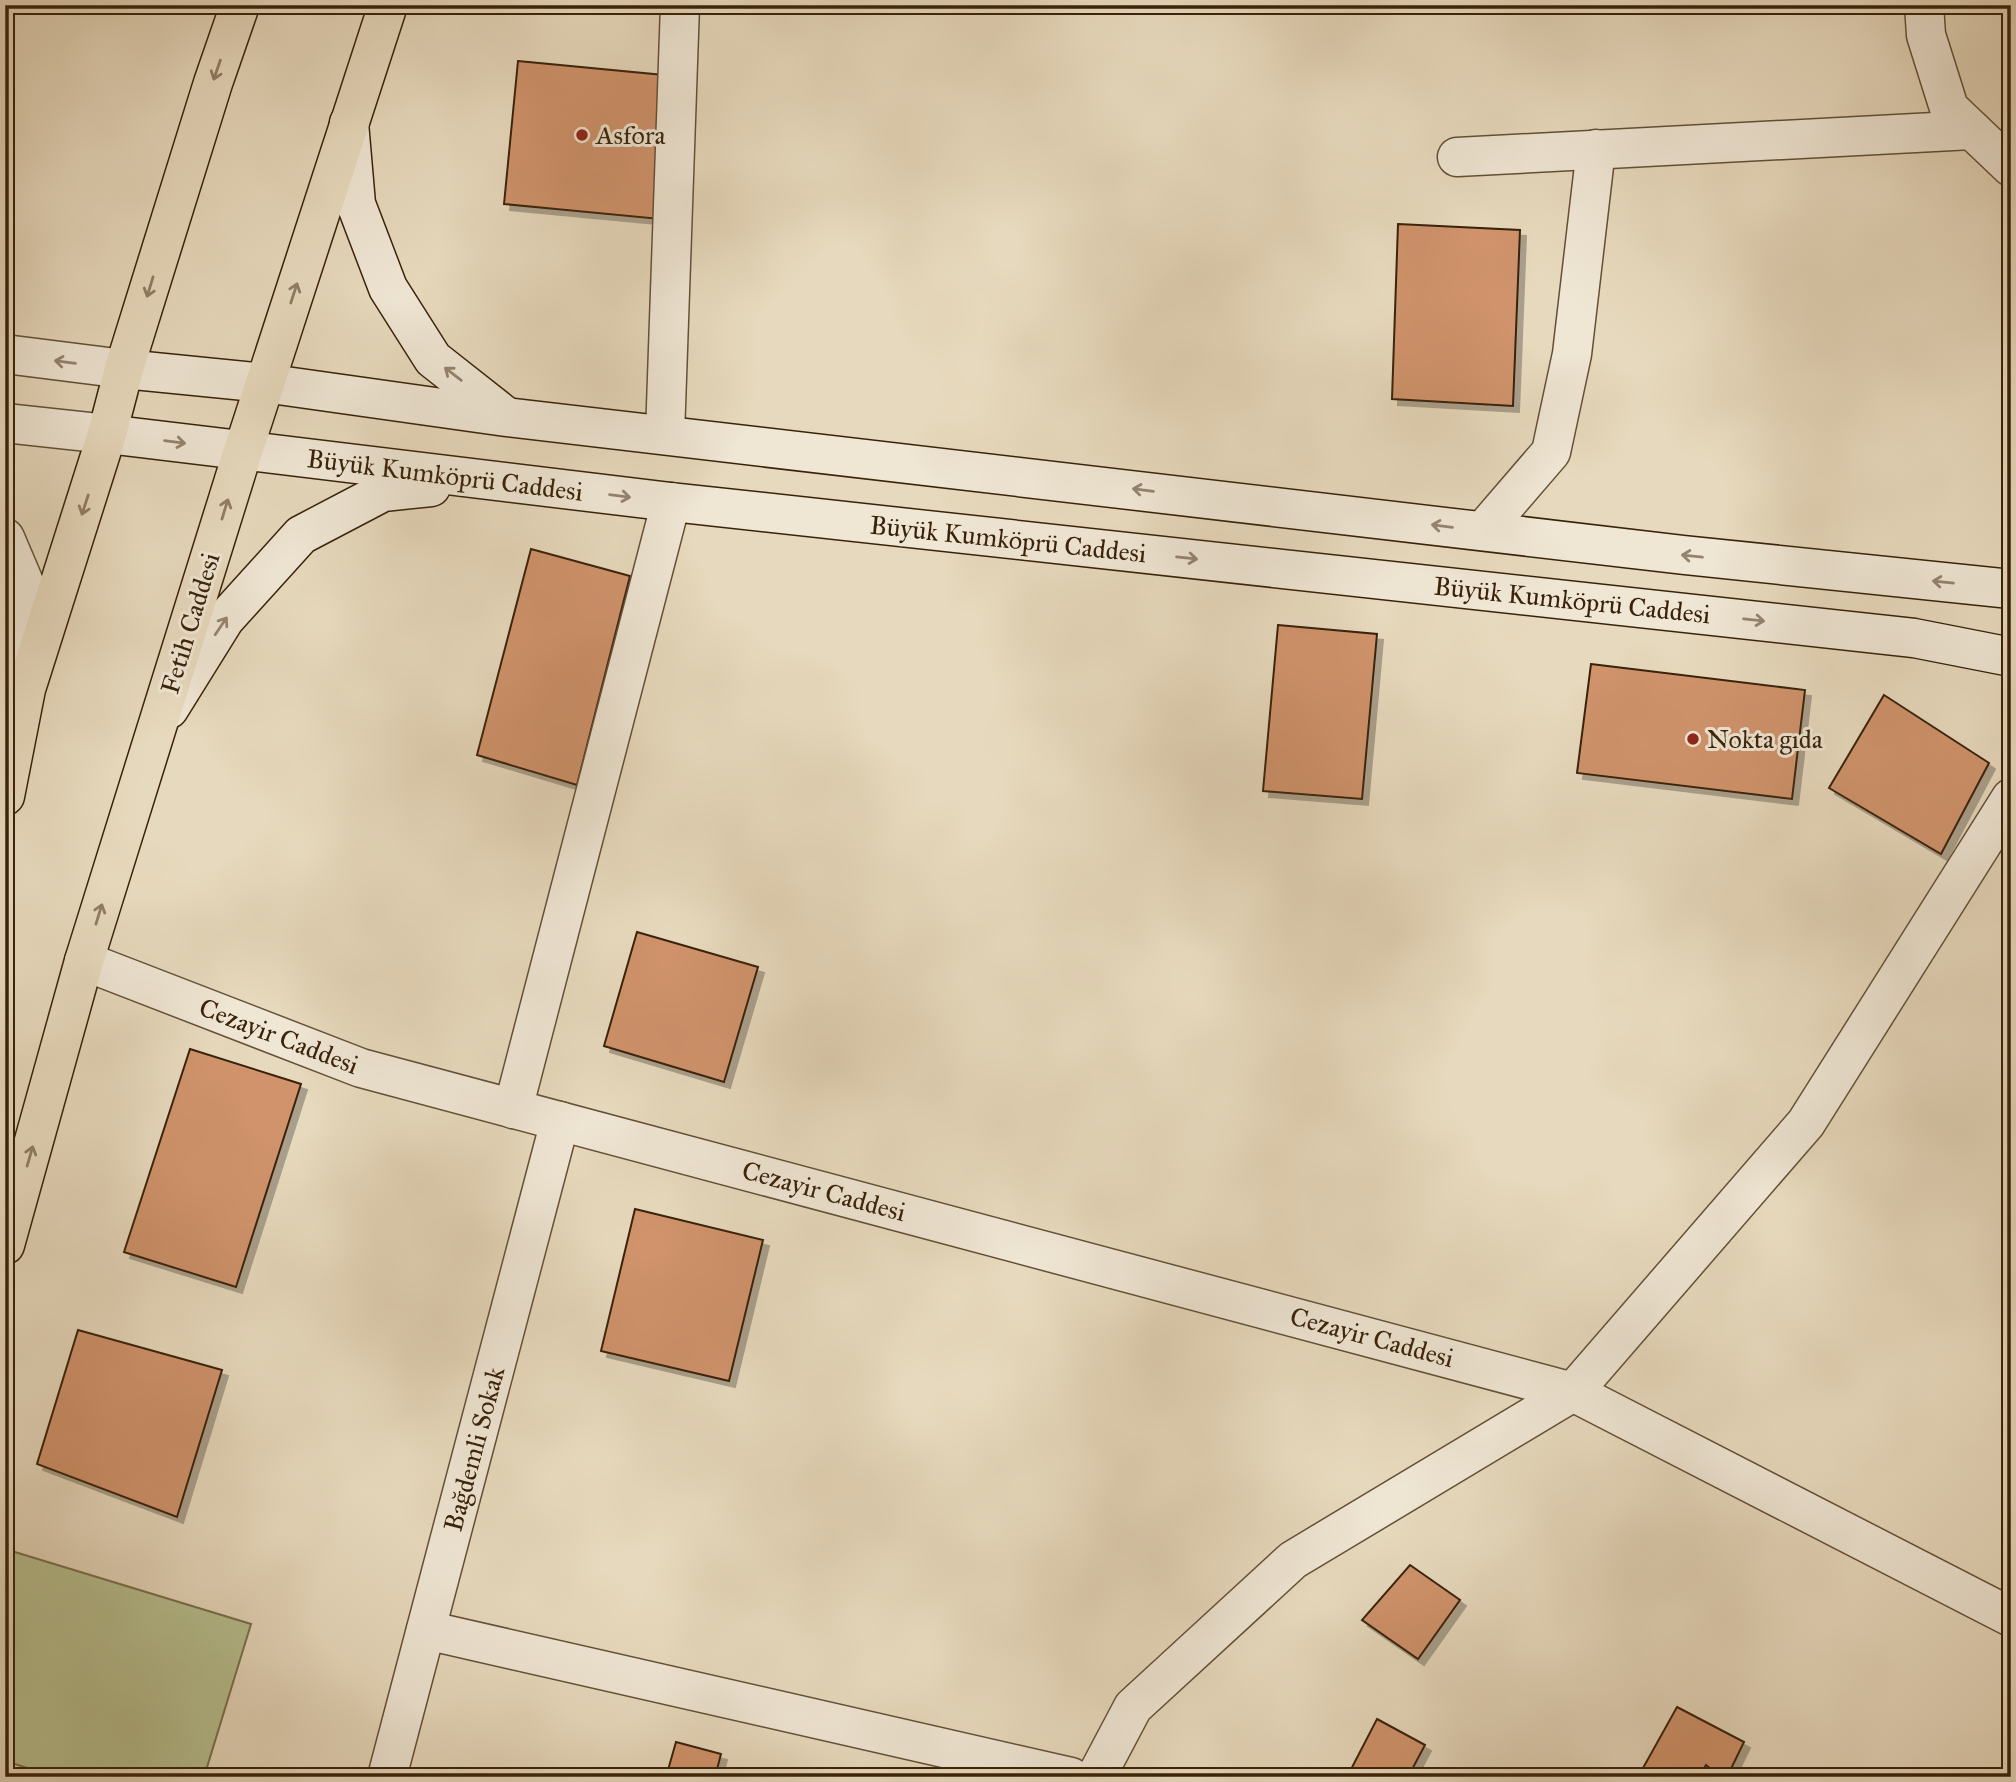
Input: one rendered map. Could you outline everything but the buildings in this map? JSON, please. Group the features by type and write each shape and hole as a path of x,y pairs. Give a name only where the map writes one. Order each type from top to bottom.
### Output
{"main road":[{"path":"5,796 26,689 107,434 124,369 213,83 240,5"},
{"name":"Fetih Caddesi","path":"5,1245 85,961 264,383 388,5"}],"street":[{"path":"666,435 680,5"},
{"path":"1924,5 1926,36 1949,108 2011,167"},
{"path":"349,122 356,204 388,288 433,359 506,417"},
{"path":"1457,157 1972,130"},
{"path":"1483,531 1551,452 1573,354 1596,149"},
{"path":"5,354 264,383 506,417 1684,555 2011,589"},
{"name":"Büyük Kumköprü Caddesi","path":"5,423 670,502 1914,638 2011,657"},
{"path":"158,726 225,620 301,535 383,492 489,480"},
{"path":"513,1109 670,502"},
{"path":"5,538 28,592 26,689"},
{"path":"1096,1777 1133,1707 1293,1560 1573,1392 1806,1123 2011,798"},
{"name":"Cezayir Caddesi","path":"85,961 361,1068 1573,1392 2011,1616"},
{"name":"Bağdemli Sokak","path":"387,1777 560,1121"},
{"path":"426,1630 1071,1777"}],"green space":[{"path":"5,1549 251,1624 204,1777 56,1777 5,1761"}],"place":[{"name":"Asfora","path":"582,135"},
{"name":"Nokta gıda","path":"1693,739"}]}
